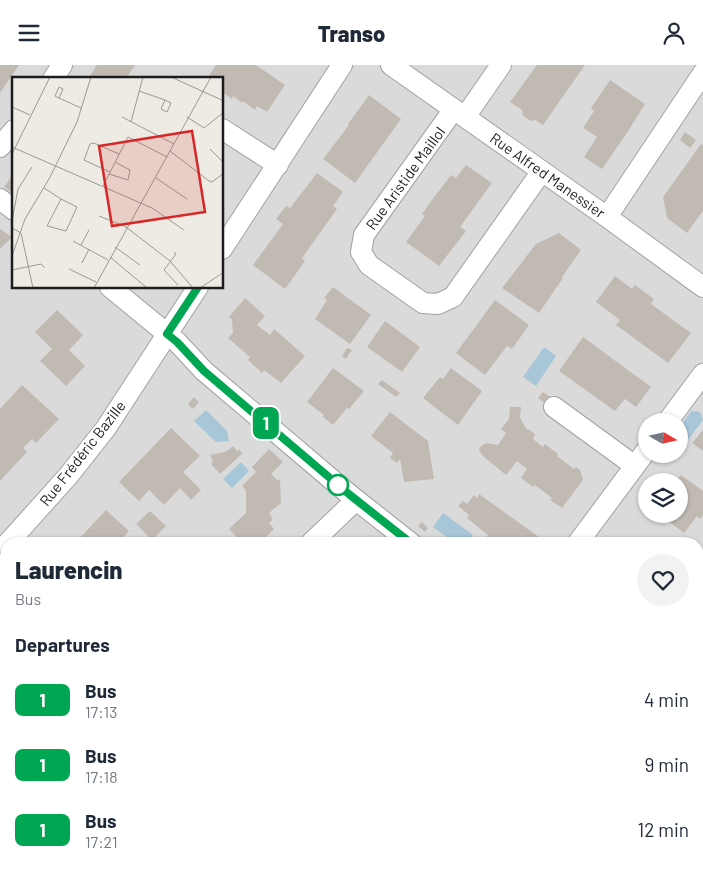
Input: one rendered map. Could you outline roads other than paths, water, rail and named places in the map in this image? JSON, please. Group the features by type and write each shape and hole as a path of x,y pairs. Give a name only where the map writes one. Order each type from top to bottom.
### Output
{"street":[{"path":"54,77 62,65"},
{"path":"224,246 342,65"},
{"name":"Rue Alfred Manessier","path":"391,65 703,287"},
{"name":"Rue Aristide Maillol","path":"501,65 460,113 364,235 361,252 369,265 423,303 438,304 454,297 542,171"},
{"path":"607,217 703,73"},
{"path":"224,130 278,165"},
{"path":"0,147 12,132"},
{"path":"0,199 12,208"},
{"path":"112,289 177,342 204,371 356,500 403,537"},
{"name":"Rue Frédéric Bazille","path":"13,537 69,475 106,428 197,289"},
{"path":"674,413 703,373"},
{"path":"554,407 638,457"},
{"path":"582,537 638,463"},
{"path":"317,537 356,500"}],"water":[{"path":"544,347 556,356 536,386 523,377"},
{"path":"206,410 227,431 229,441 216,442 194,421"},
{"path":"692,410 700,412 703,420 688,440 688,416"},
{"path":"241,462 249,471 232,488 223,479"},
{"path":"443,513 473,535 471,537 447,537 433,527"}]}
